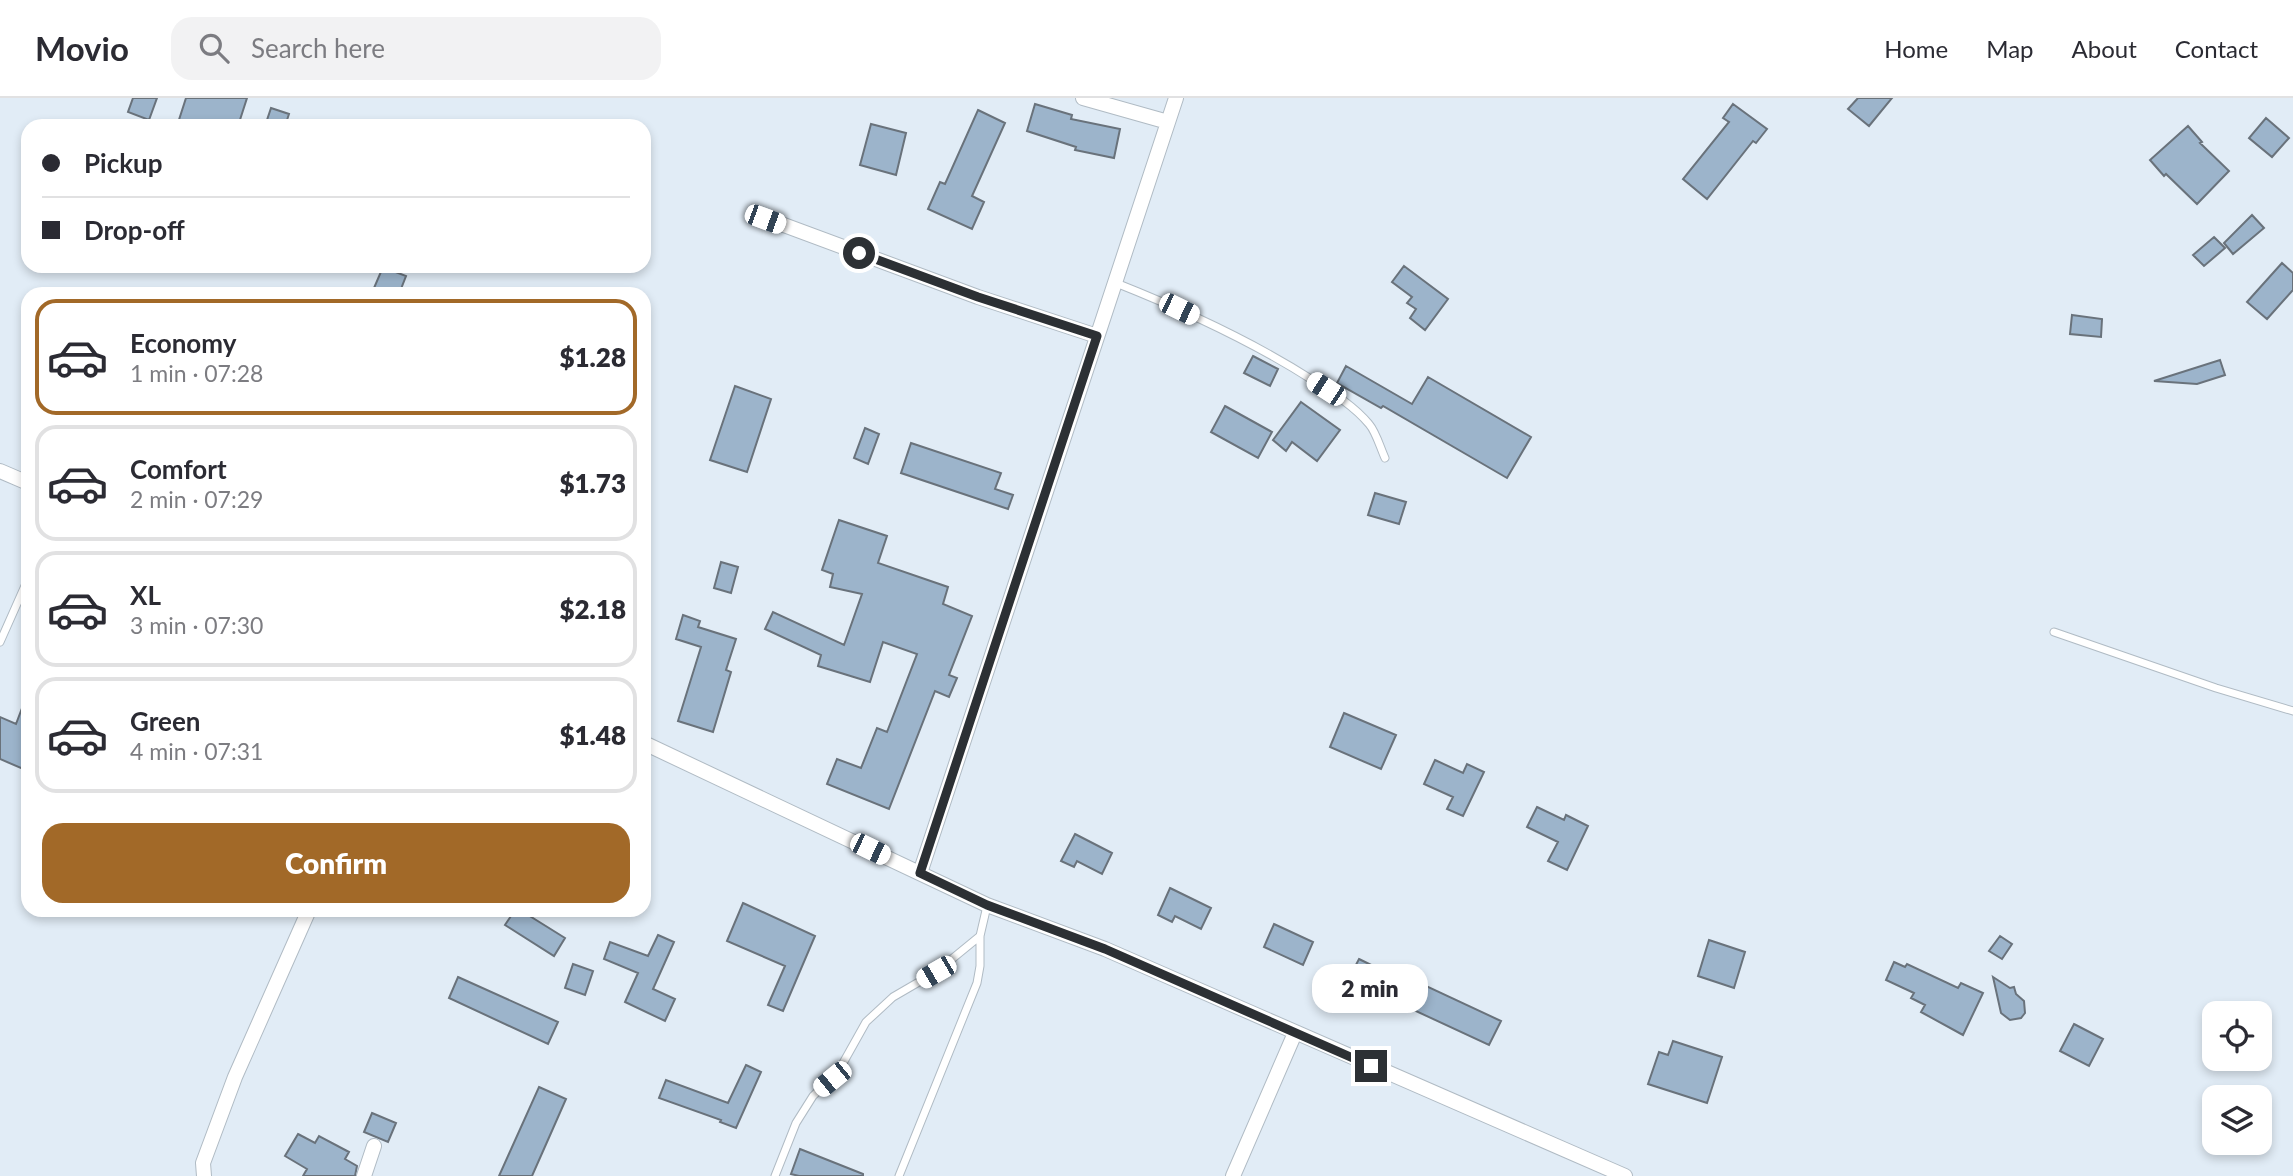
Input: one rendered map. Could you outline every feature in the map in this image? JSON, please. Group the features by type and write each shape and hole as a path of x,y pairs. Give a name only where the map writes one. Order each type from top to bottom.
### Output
{"street":[{"path":"1083,98 1168,122"},
{"path":"920,873 1176,98"},
{"path":"765,219 978,297 1097,336"},
{"path":"0,471 21,480"},
{"path":"651,746 987,905 1105,949 1625,1176"},
{"path":"204,1176 203,1163 235,1077 306,917"},
{"path":"1233,1176 1295,1033"},
{"path":"363,1176 374,1146"}],"lane":[{"path":"1116,283 1238,338 1304,375 1342,400 1371,425 1385,457"},
{"path":"0,642 21,595"},
{"path":"2054,632 2216,688 2293,711"},
{"path":"900,1176 977,983 980,936 987,905"},
{"path":"775,1176 796,1123 813,1096 838,1072 866,1022 894,997 936,972 980,936"}],"building":[{"path":"133,98 157,98 149,119 128,112"},
{"path":"186,98 247,98 240,119 179,119"},
{"path":"1858,98 1892,98 1869,126 1848,109"},
{"path":"1035,104 1072,115 1071,119 1120,129 1114,158 1075,150 1076,147 1027,131"},
{"path":"1733,104 1767,129 1756,143 1753,141 1707,199 1683,179 1729,122 1723,118"},
{"path":"271,108 289,114 287,119 267,119"},
{"path":"978,110 1005,123 972,196 984,202 972,229 928,209 940,182 945,184"},
{"path":"2266,118 2289,138 2272,157 2249,138"},
{"path":"871,124 906,133 896,175 860,165"},
{"path":"2188,126 2202,142 2200,143 2229,171 2197,204 2166,174 2164,176 2150,160"},
{"path":"2252,215 2264,228 2233,254 2224,243"},
{"path":"2214,237 2225,248 2204,266 2193,255"},
{"path":"2282,263 2293,273 2293,290 2267,319 2247,302"},
{"path":"1404,266 1448,299 1425,330 1410,318 1416,309 1407,303 1412,297 1392,282"},
{"path":"380,273 406,276 402,287 374,287"},
{"path":"2072,315 2102,319 2101,337 2070,334"},
{"path":"1253,356 1278,369 1270,386 1244,373"},
{"path":"2220,360 2225,375 2197,384 2154,381"},
{"path":"1346,366 1412,404 1428,377 1531,437 1507,478 1383,406 1381,408 1337,383"},
{"path":"735,386 771,399 747,472 710,460"},
{"path":"1301,402 1340,430 1317,461 1292,442 1286,451 1273,440"},
{"path":"1225,406 1272,432 1258,458 1211,432"},
{"path":"865,428 879,434 868,464 854,458"},
{"path":"911,443 1001,473 995,489 1013,495 1008,509 901,473"},
{"path":"1375,493 1406,502 1399,524 1368,515"},
{"path":"839,520 887,536 878,563 948,587 943,604 972,616 949,675 957,678 949,697 935,691 889,809 827,784 837,759 861,768 877,728 887,732 917,654 883,642 870,682 818,666 821,655 765,629 773,612 844,645 862,594 830,587 833,574 822,570"},
{"path":"721,562 738,567 731,593 714,588"},
{"path":"683,615 700,621 698,627 736,639 726,670 731,672 713,732 678,721 701,647 676,639"},
{"path":"21,711 21,768 0,759 0,717 16,724"},
{"path":"1344,713 1396,735 1381,769 1330,747"},
{"path":"1435,760 1463,773 1467,764 1484,772 1463,816 1447,809 1453,797 1424,784"},
{"path":"1537,807 1564,820 1566,815 1588,826 1567,870 1548,861 1558,842 1527,827"},
{"path":"1075,834 1112,853 1102,874 1077,861 1074,867 1061,861"},
{"path":"1170,888 1211,908 1201,929 1175,916 1172,922 1158,915"},
{"path":"743,903 815,936 783,1011 768,1005 785,966 727,941"},
{"path":"510,917 531,917 565,938 554,956 505,925"},
{"path":"1274,924 1313,942 1303,965 1264,947"},
{"path":"658,935 674,942 653,989 675,999 665,1021 625,1002 638,973 604,959 610,942 648,956"},
{"path":"2000,936 2012,944 2002,959 1989,951"},
{"path":"1709,940 1745,952 1734,988 1698,976"},
{"path":"1359,959 1420,989 1422,984 1501,1021 1489,1045 1388,998 1385,1004 1372,997 1374,993 1348,980"},
{"path":"1894,962 1905,967 1907,964 1958,988 1961,983 1983,993 1963,1035 1921,1012 1925,1005 1911,998 1914,993 1886,980"},
{"path":"573,964 593,971 585,995 565,988"},
{"path":"458,977 558,1022 548,1044 449,998"},
{"path":"1993,977 2010,988 2014,987 2016,994 2024,1001 2025,1013 2021,1018 2010,1020 2001,1013"},
{"path":"2074,1024 2103,1039 2089,1066 2060,1051"},
{"path":"1673,1041 1722,1057 1707,1103 1648,1084 1659,1052 1668,1055"},
{"path":"746,1065 761,1072 736,1128 659,1098 666,1080 728,1103"},
{"path":"539,1087 566,1099 532,1176 499,1176"},
{"path":"372,1113 396,1123 388,1142 364,1132"},
{"path":"298,1134 315,1143 319,1136 349,1152 345,1159 357,1166 355,1176 303,1176 307,1169 285,1156"},
{"path":"800,1149 863,1174 863,1176 791,1174"}],"route":[{"path":"859,253 978,297 1097,336 920,873 987,905 1105,949 1371,1066"}]}
